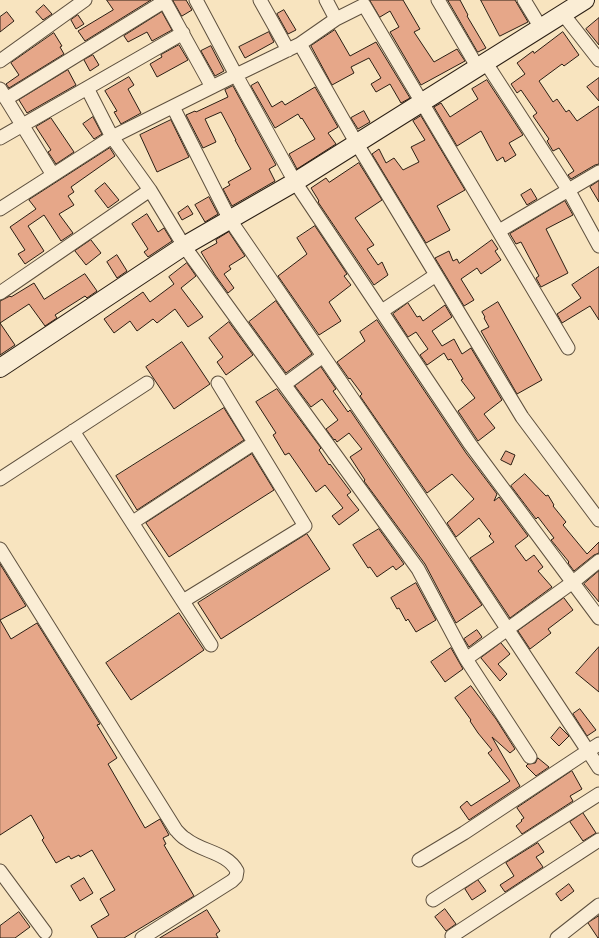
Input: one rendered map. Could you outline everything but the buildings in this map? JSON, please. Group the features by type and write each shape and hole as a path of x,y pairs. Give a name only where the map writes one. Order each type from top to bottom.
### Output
{"street":[{"path":"0,61 85,0"},
{"path":"196,0 295,182 470,444 599,618"},
{"path":"260,0 294,47 358,144 522,417 599,520"},
{"path":"326,0 336,19"},
{"path":"438,0 569,191 599,246"},
{"path":"524,0 541,28"},
{"path":"0,368 184,246 358,144 586,0"},
{"path":"53,175 3,94 165,1 212,87"},
{"path":"0,209 112,137 294,47 336,19 369,2 422,103 568,348"},
{"path":"564,14 599,60"},
{"path":"0,138 183,34"},
{"path":"87,88 112,137 150,190 184,246 418,569 466,659 530,757"},
{"path":"173,107 230,220 430,512 599,768"},
{"path":"499,231 599,172"},
{"path":"0,293 150,190"},
{"path":"382,311 436,275"},
{"path":"285,384 323,356"},
{"path":"183,601 305,526 218,382"},
{"path":"0,479 147,383"},
{"path":"73,431 211,645"},
{"path":"133,522 254,443"},
{"path":"0,548 176,830 186,840 228,860 234,865 237,871 236,877 232,882 142,938"},
{"path":"466,659 599,562"},
{"path":"419,860 464,833 599,744"},
{"path":"433,900 599,794"},
{"path":"452,936 599,840"},
{"path":"0,872 45,932"},
{"path":"557,938 599,906"}]}
